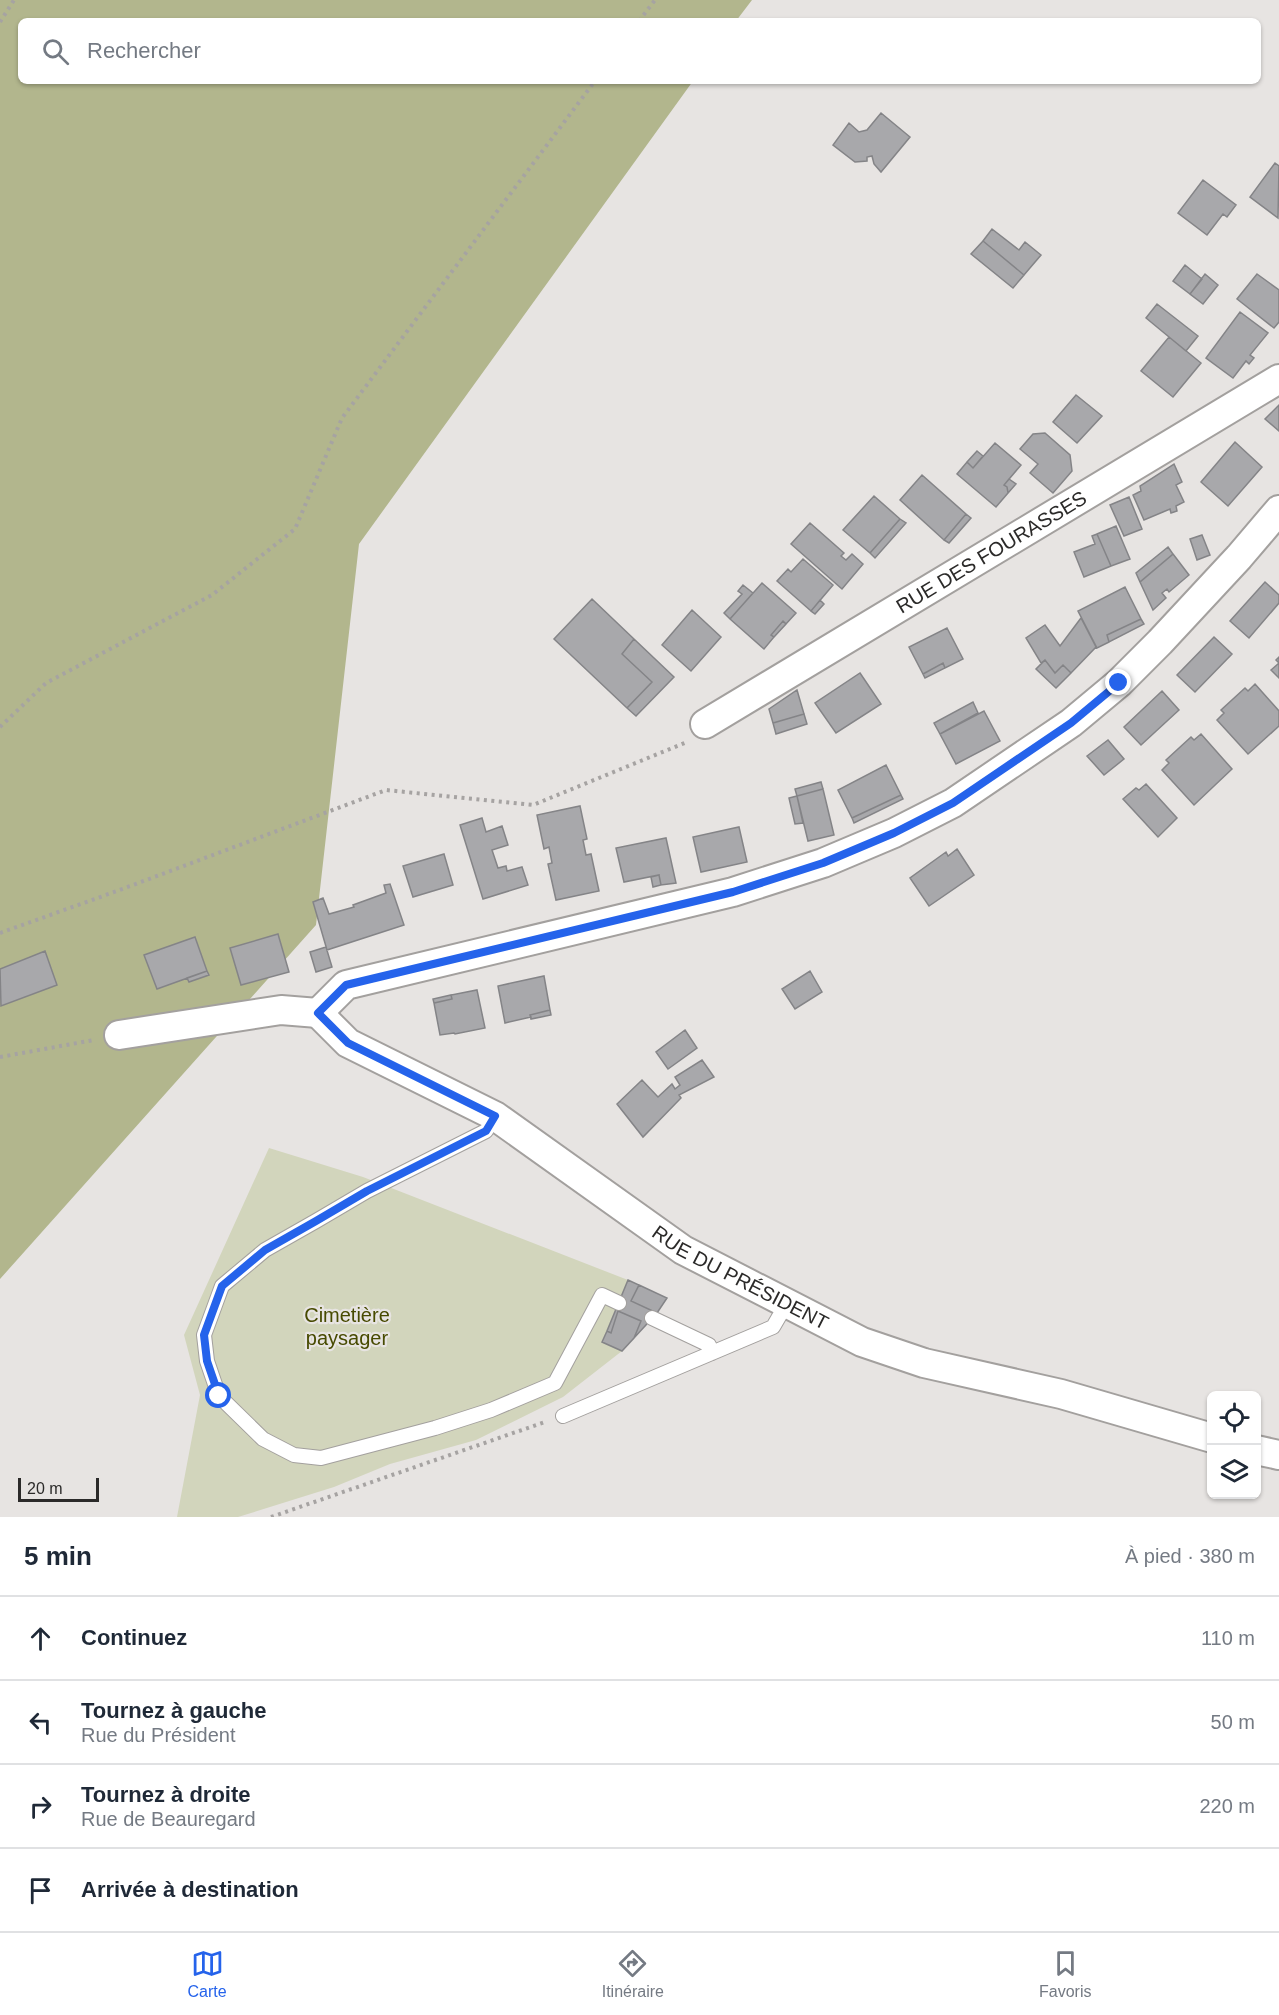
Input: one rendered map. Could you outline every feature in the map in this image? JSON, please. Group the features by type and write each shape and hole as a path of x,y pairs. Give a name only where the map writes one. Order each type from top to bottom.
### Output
{"street":[{"name":"RUE DES FOURASSES","path":"705,724 1279,379"},
{"path":"119,1035 280,1011 318,1013 346,985 733,892 823,863 894,833 953,803 1071,723 1119,683 1239,557 1279,510"},
{"name":"RUE DU PRÉSIDENT","path":"318,1013 348,1043 495,1116 683,1250 862,1342 924,1363 1061,1394 1207,1437"},
{"path":"1261,1451 1279,1455"}],"lane":[{"path":"495,1116 486,1131 367,1191 265,1250 222,1286 204,1335 207,1361 219,1396 263,1439 294,1455 321,1458 435,1428 491,1410 555,1383 602,1295 619,1303"},
{"path":"563,1416 773,1327 787,1303"},
{"path":"652,1318 709,1345 712,1353"}],"path":[{"path":"0,22 14,0"},
{"path":"641,18 655,0"},
{"path":"0,727 46,683 212,595 295,529 342,418 593,84"},
{"path":"0,933 386,790 533,805 686,743 705,724"},
{"path":"0,1057 119,1035"},
{"path":"271,1517 563,1416"}],"green space":[{"path":"0,0 752,0 738,18 18,18 18,84 691,84 359,544 316,925 0,1279"},
{"name":"Cimetière paysager","path":"269,1148 363,1177 628,1280 602,1342 622,1351 563,1397 476,1440 390,1464 334,1487 238,1517 177,1517 200,1395 184,1335"}],"building":[{"path":"881,113 910,137 881,172 874,164 872,156 867,157 867,161 855,162 833,145 849,123 859,132 867,130"},
{"path":"1275,163 1279,166 1278,218 1250,197"},
{"path":"1203,180 1236,205 1227,217 1223,214 1207,235 1178,213"},
{"path":"992,229 1019,250 1025,242 1041,255 1024,275 983,241"},
{"path":"983,241 1024,275 1013,288 971,254"},
{"path":"1185,265 1202,279 1190,294 1173,281"},
{"path":"1205,274 1218,285 1203,304 1190,294"},
{"path":"1257,274 1279,290 1279,322 1274,328 1237,299"},
{"path":"1157,304 1198,336 1186,351 1146,318"},
{"path":"1240,312 1268,333 1250,355 1254,358 1249,364 1246,361 1233,378 1206,358"},
{"path":"1169,337 1201,363 1173,397 1141,371"},
{"path":"1076,395 1102,416 1077,443 1053,422"},
{"path":"1279,405 1279,431 1265,419"},
{"path":"1045,433 1070,455 1072,471 1053,493 1030,473 1038,464 1020,449 1033,434"},
{"path":"1235,442 1262,467 1228,506 1201,482"},
{"path":"995,443 1021,465 1004,485 1008,493 996,507 957,474 967,462 973,468"},
{"path":"977,451 983,456 973,468 967,462"},
{"path":"1174,464 1182,482 1176,485 1184,502 1176,506 1177,511 1171,513 1170,509 1144,520 1133,495 1141,491 1140,486"},
{"path":"922,475 966,514 944,540 900,500"},
{"path":"1009,479 1016,484 1008,493 1004,485"},
{"path":"874,496 900,519 870,553 843,530"},
{"path":"1129,497 1142,529 1124,536 1110,505"},
{"path":"966,514 971,518 949,543 944,540"},
{"path":"900,519 906,523 875,558 870,553"},
{"path":"810,523 844,553 841,556 846,560 852,554 863,564 842,589 791,544"},
{"path":"1116,526 1130,559 1111,566 1097,534"},
{"path":"1097,534 1111,566 1084,577 1074,552 1095,544 1092,536"},
{"path":"1202,535 1210,555 1197,560 1190,539"},
{"path":"1168,547 1173,554 1140,582 1136,573"},
{"path":"1173,554 1189,575 1169,592 1167,589 1162,593 1166,598 1153,610 1140,582"},
{"path":"803,559 833,585 811,611 777,581 788,569 791,572"},
{"path":"1265,582 1279,595 1279,603 1249,638 1230,621"},
{"path":"762,583 796,613 786,624 783,621 771,635 774,637 764,649 730,619"},
{"path":"743,585 753,593 730,619 724,613 742,594 738,591"},
{"path":"1125,587 1141,619 1107,635 1109,642 1097,648 1078,611"},
{"path":"592,599 634,639 622,654 652,682 627,708 554,639"},
{"path":"820,600 824,604 815,614 811,611"},
{"path":"692,610 721,637 691,671 662,645"},
{"path":"1081,618 1096,647 1071,673 1063,665 1055,673 1045,660 1041,663 1026,638 1045,625 1060,646"},
{"path":"1141,619 1144,624 1109,642 1107,635"},
{"path":"783,621 786,624 774,637 771,635"},
{"path":"947,628 963,659 945,668 943,663 923,674 909,647"},
{"path":"1214,637 1232,654 1195,692 1177,675"},
{"path":"634,639 674,677 636,716 627,708 652,682 622,654"},
{"path":"1045,660 1055,673 1063,665 1071,673 1056,688 1036,669"},
{"path":"943,663 945,668 925,678 923,674"},
{"path":"1279,663 1279,678 1271,670"},
{"path":"860,673 881,704 836,733 815,703"},
{"path":"1255,684 1279,711 1279,726 1248,754 1217,720 1224,713 1221,710 1245,688 1248,691"},
{"path":"797,690 804,714 773,723 769,709"},
{"path":"1162,691 1179,710 1141,745 1124,727"},
{"path":"973,702 978,713 940,734 934,723"},
{"path":"984,711 1000,741 956,764 940,734"},
{"path":"804,714 807,724 776,734 773,723"},
{"path":"1201,734 1232,769 1194,805 1162,770 1169,763 1166,760 1191,737 1194,740"},
{"path":"1108,740 1124,759 1104,775 1087,756"},
{"path":"886,765 901,795 852,818 838,790"},
{"path":"821,782 823,789 797,796 795,789"},
{"path":"1146,784 1177,818 1158,837 1123,799 1136,788 1139,790"},
{"path":"823,789 834,835 808,841 797,796"},
{"path":"901,795 903,799 854,823 852,818"},
{"path":"797,796 803,823 795,824 789,798"},
{"path":"580,806 587,839 583,840 586,855 591,854 599,891 556,900 548,864 552,863 549,847 544,849 537,815"},
{"path":"482,818 486,832 502,826 508,845 492,850 498,868 506,866 507,871 522,867 528,885 483,899 460,825"},
{"path":"739,827 747,862 701,872 693,837"},
{"path":"666,838 676,883 661,885 659,875 624,882 616,848"},
{"path":"957,849 974,875 929,906 910,878 946,852 948,856"},
{"path":"444,854 453,885 413,897 403,866"},
{"path":"659,875 661,885 653,887 651,877"},
{"path":"390,884 404,925 327,950 313,902 323,898 329,914 354,907 353,905 386,893 384,885"},
{"path":"278,934 289,972 241,985 230,948"},
{"path":"195,937 207,971 157,989 144,955"},
{"path":"326,947 332,967 316,972 310,952"},
{"path":"45,951 57,985 1,1006 0,969"},
{"path":"207,971 209,975 189,982 187,978"},
{"path":"810,971 822,992 795,1009 782,989"},
{"path":"544,976 550,1010 505,1023 498,986"},
{"path":"477,990 485,1028 440,1035 434,1003 452,999 451,995"},
{"path":"451,995 452,999 434,1003 433,999"},
{"path":"550,1010 551,1015 531,1019 530,1015"},
{"path":"685,1030 697,1048 668,1069 656,1052"},
{"path":"702,1060 714,1077 679,1095 681,1098 643,1137 617,1104 642,1080 658,1097 672,1084 675,1089 680,1085 675,1077"},
{"path":"628,1280 639,1285 631,1301 657,1313 634,1338 641,1321 618,1311 611,1333 607,1331"},
{"path":"639,1285 667,1298 657,1313 631,1301"},
{"path":"618,1311 641,1321 634,1338 622,1351 602,1342 607,1331 611,1333"}],"route":[{"path":"219,1396 207,1361 204,1335 222,1286 265,1250 367,1191 486,1131 495,1116 348,1043 318,1013 346,985 733,892 823,863 894,833 953,803 1071,723 1119,683"}]}
